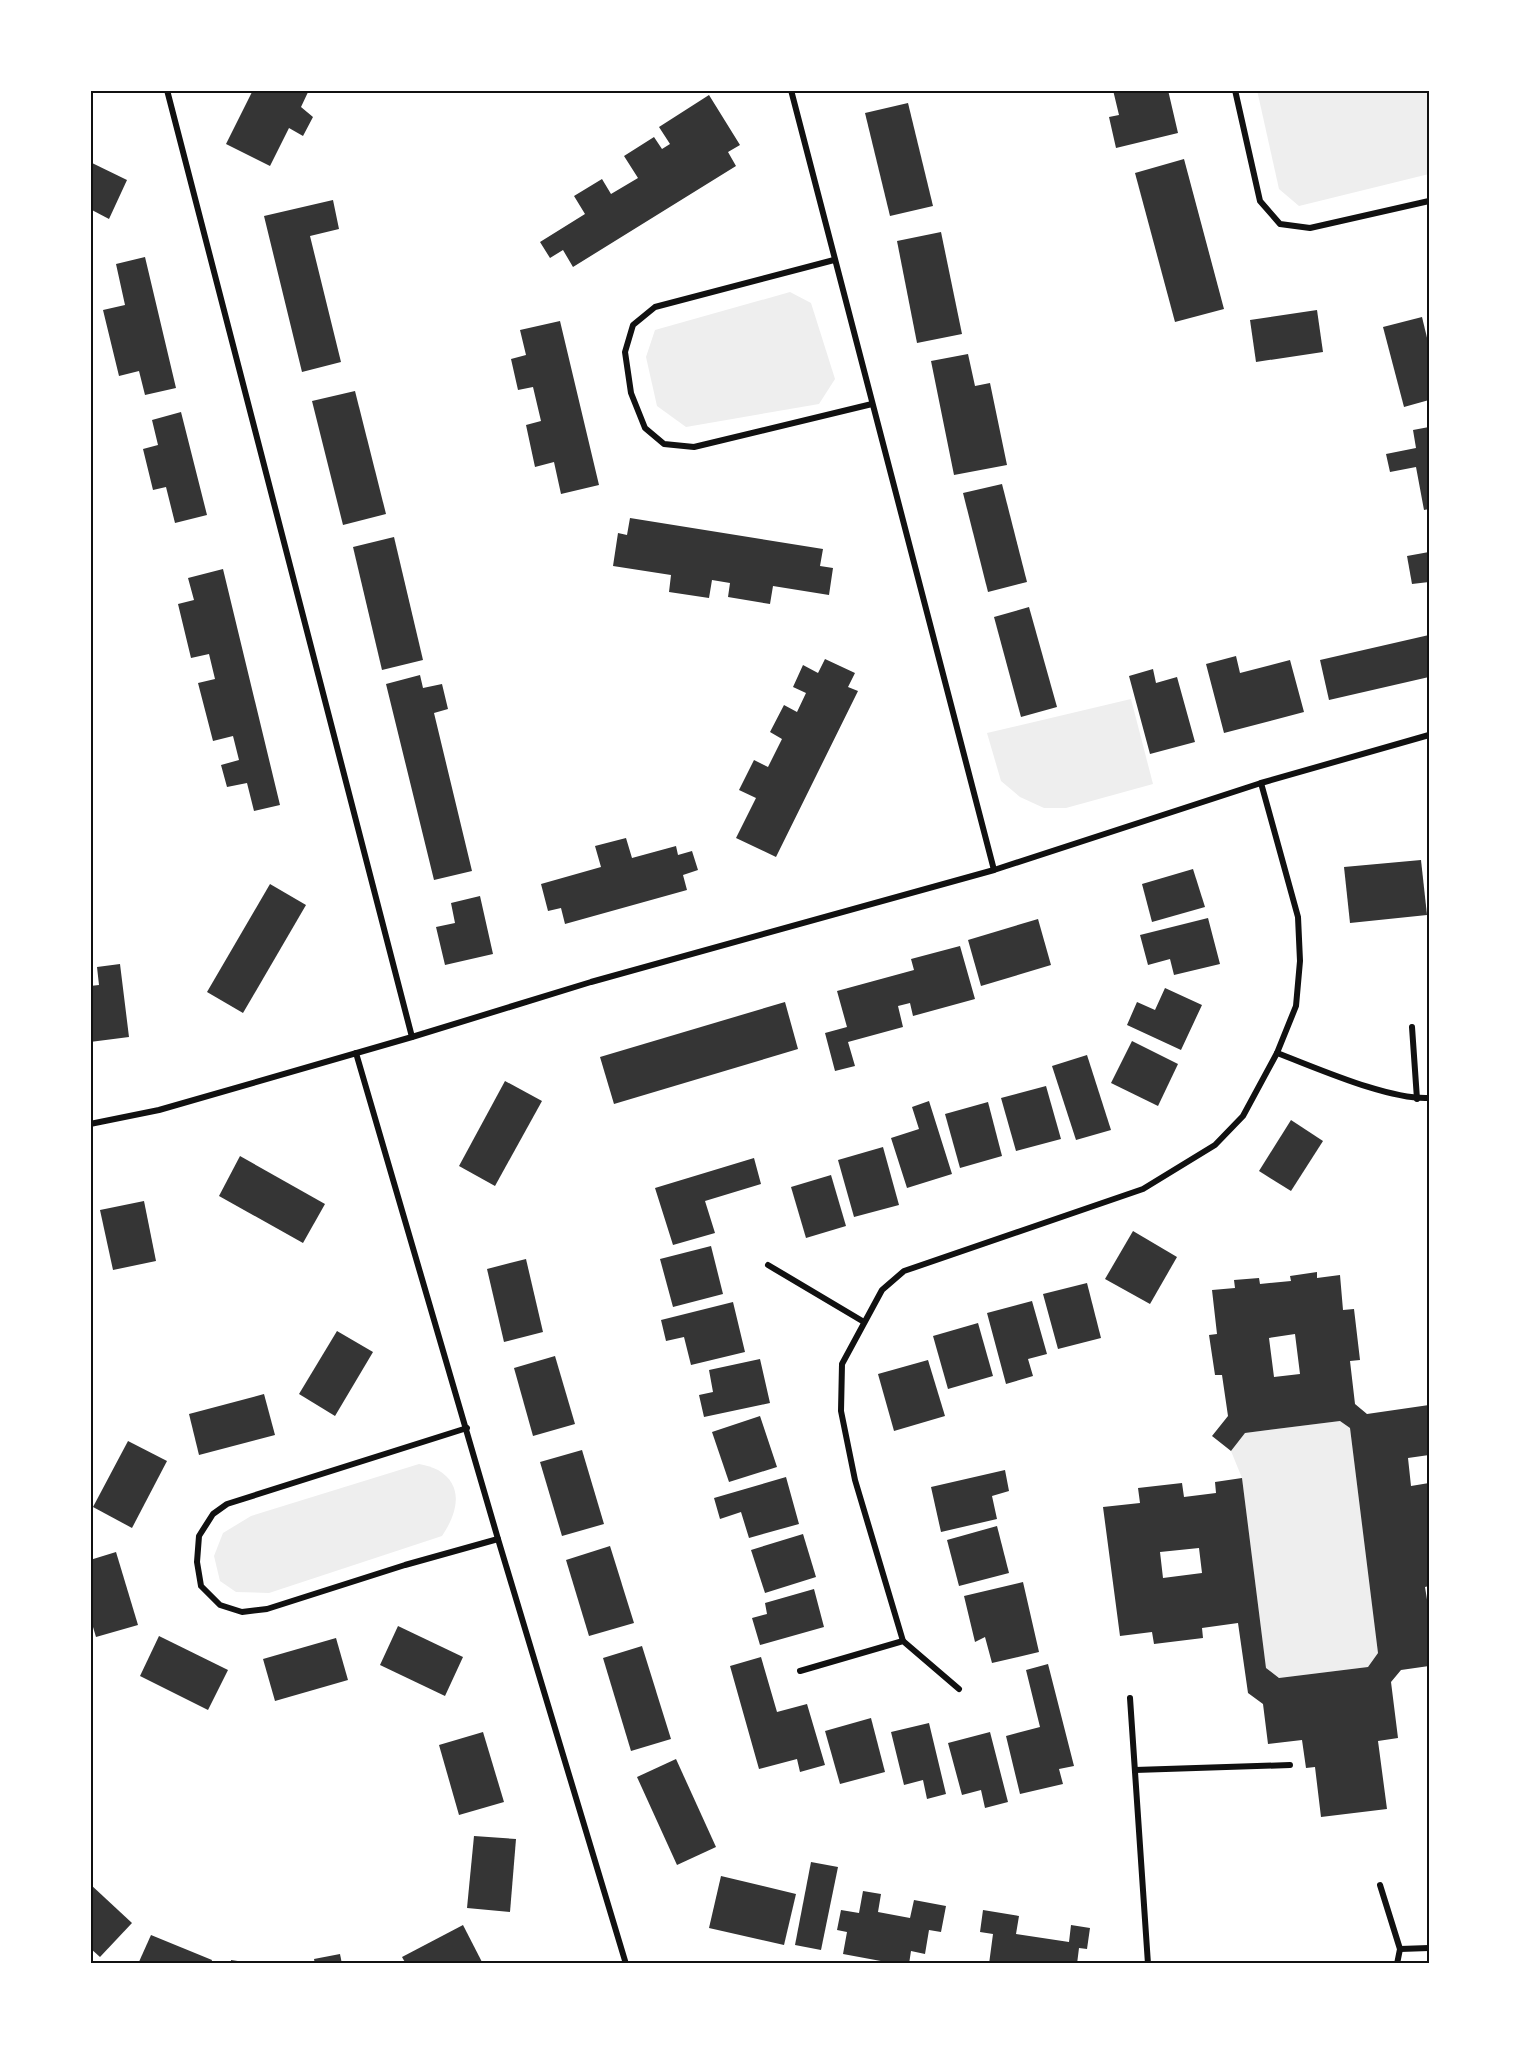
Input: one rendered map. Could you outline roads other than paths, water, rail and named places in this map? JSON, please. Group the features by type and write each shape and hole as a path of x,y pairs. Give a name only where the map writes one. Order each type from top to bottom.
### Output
{"street":[{"path":"167,90 412,1037"},
{"path":"791,90 994,870"},
{"path":"1235,90 1260,201 1280,224 1310,228 1429,201"},
{"path":"834,260 655,308 633,325 625,352 632,393 645,428 664,444 694,447 872,404"},
{"path":"90,1124 159,1110 412,1037 591,982 994,870 1261,783 1429,735"},
{"path":"959,1689 903,1641 855,1480 841,1411 842,1364 882,1290 904,1271 1143,1189 1215,1145 1243,1116 1277,1053 1296,1005 1300,961 1298,917 1261,783"},
{"path":"1412,1027 1417,1098"},
{"path":"356,1053 498,1539 626,1964"},
{"path":"1277,1053 1365,1085 1417,1098 1429,1098"},
{"path":"768,1264 864,1322"},
{"path":"467,1428 227,1504 213,1514 199,1536 196,1562 201,1586 220,1605 242,1612 267,1609 405,1565 498,1539"},
{"path":"800,1671 903,1641"},
{"path":"1130,1698 1148,1964"},
{"path":"1135,1770 1290,1765"},
{"path":"1380,1885 1400,1949 1397,1964"},
{"path":"1400,1949 1429,1948"}]}
